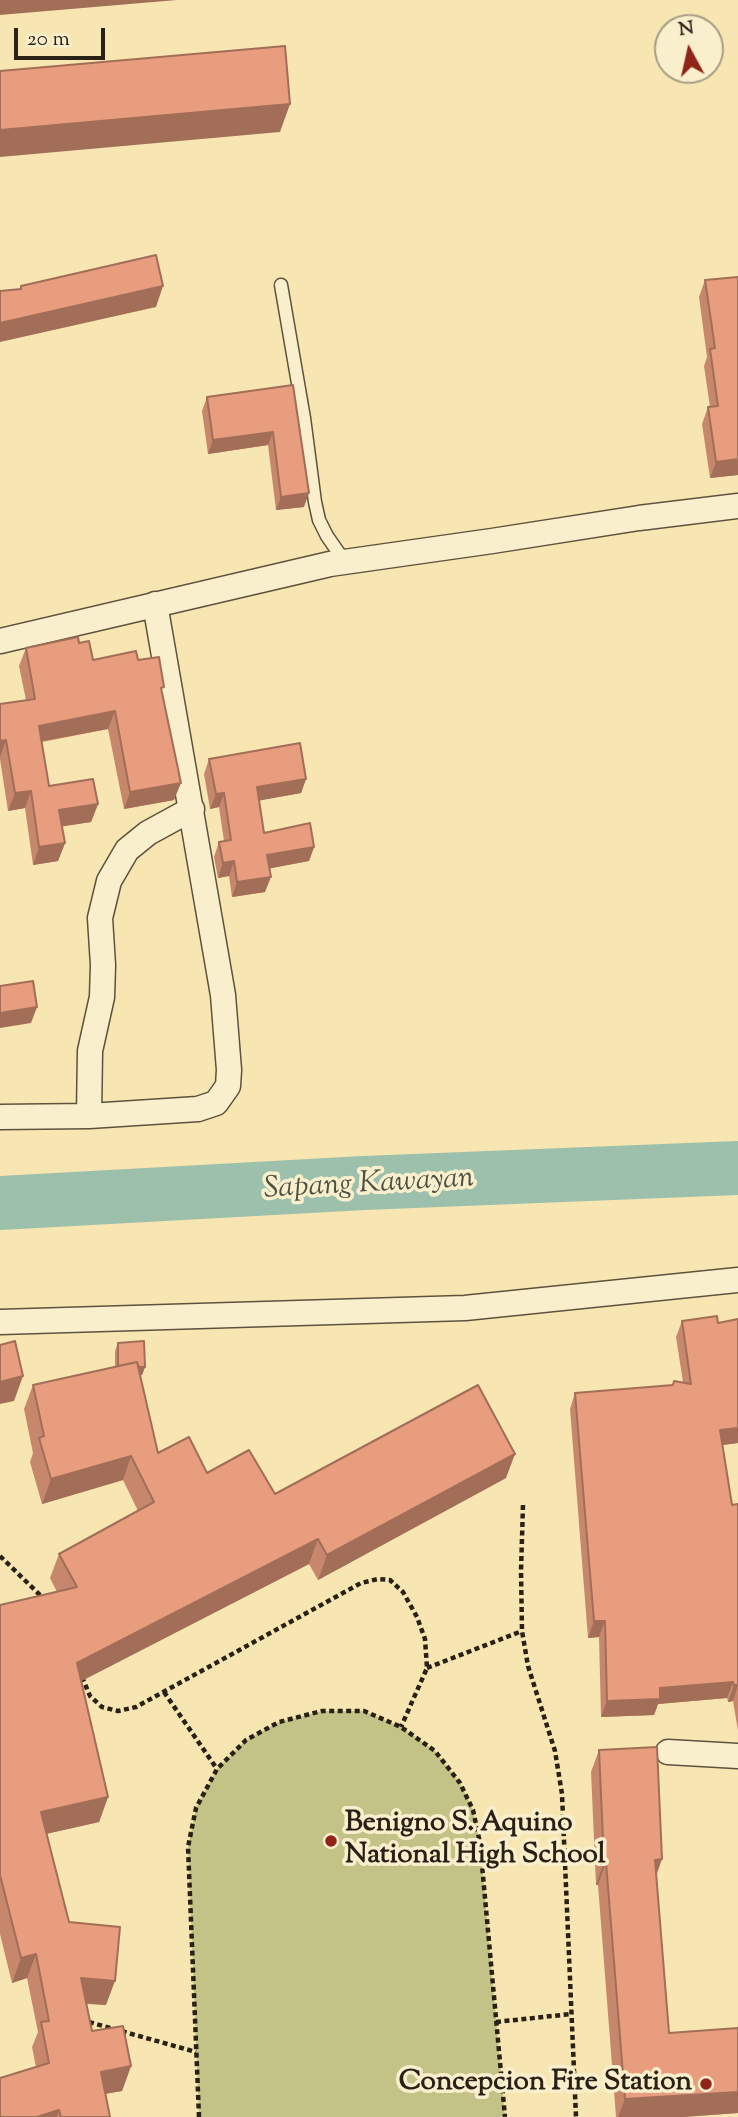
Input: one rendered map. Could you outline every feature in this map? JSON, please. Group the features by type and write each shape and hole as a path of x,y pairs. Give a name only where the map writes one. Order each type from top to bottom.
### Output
{"street":[{"path":"0,641 345,562 738,506"},
{"path":"0,1117 89,1116 198,1110 216,1103 228,1086 223,995 155,604"},
{"path":"89,1116 90,1051 102,997 100,918 109,881 127,850 148,833 192,810"},
{"path":"0,1322 466,1308 738,1280"},
{"path":"668,1752 738,1756"}],"lane":[{"path":"281,285 315,502 323,528 345,562"}],"path":[{"path":"523,1505 522,1631 528,1666 555,1751 562,1794 576,2117"},
{"path":"0,1556 48,1604"},
{"path":"79,1668 90,1696 102,1707 118,1711 136,1707 361,1583 378,1579 390,1580 403,1592 425,1639 426,1668 401,1727"},
{"path":"426,1668 522,1631"},
{"path":"164,1692 217,1769"},
{"path":"199,2117 188,1847 196,1808 217,1769 246,1740 279,1721 321,1711 364,1711 401,1727 435,1751 460,1783 473,1810 480,1843 505,2117"},
{"path":"496,2022 572,2014"},
{"path":"89,2022 197,2052"}],"shaded area":[{"path":"322,1711 364,1711 401,1727 435,1751 460,1783 473,1810 480,1843 505,2117 199,2117 188,1847 196,1808 217,1769 246,1740 279,1722"}],"building":[{"path":"285,46 290,104 0,130 0,71"},
{"path":"156,255 163,286 0,323 0,291 21,289 21,286"},
{"path":"738,277 738,459 716,462 708,407 718,406 710,349 715,348 705,280"},
{"path":"293,385 309,493 281,497 273,432 213,440 207,397"},
{"path":"78,637 79,643 89,641 93,660 136,651 138,660 159,657 164,687 161,688 181,783 130,792 115,711 39,726 49,786 93,779 98,804 59,810 65,843 39,847 31,791 15,793 6,740 0,741 0,704 35,699 26,648"},
{"path":"300,743 306,779 257,787 264,833 310,823 314,847 267,855 271,877 237,882 234,861 223,863 219,842 231,840 224,793 216,794 209,759"},
{"path":"33,981 37,1007 0,1013 0,986"},
{"path":"717,1316 718,1323 738,1319 738,1428 720,1430 732,1505 738,1504 738,1685 733,1682 660,1688 660,1699 607,1701 605,1621 594,1621 575,1393 673,1385 674,1381 691,1384 682,1321"},
{"path":"15,1341 23,1376 0,1382 0,1345"},
{"path":"144,1341 145,1367 139,1367 137,1362 118,1366 118,1343"},
{"path":"137,1362 158,1453 189,1437 207,1473 249,1450 275,1494 478,1385 515,1454 327,1555 318,1539 77,1663 108,1797 41,1812 69,1922 120,1927 115,1981 81,1978 92,2031 123,2026 131,2066 101,2072 110,2117 61,2117 59,2110 37,2117 0,2117 0,2078 49,2063 41,2022 49,2021 36,1954 21,1958 0,1875 0,1605 77,1587 59,1554 154,1502 131,1456 51,1479 39,1438 44,1436 33,1385"},
{"path":"657,1747 662,1859 655,1860 669,2033 738,2028 738,2092 625,2099 604,1862 599,1750"}],"waterway":[{"name":"Sapang Kawayan","path":"0,1203 364,1183 738,1168"}],"place":[{"name":"Benigno S. Aquino National High School","path":"331,1841"},
{"name":"Concepcion Fire Station","path":"706,2084"}]}
